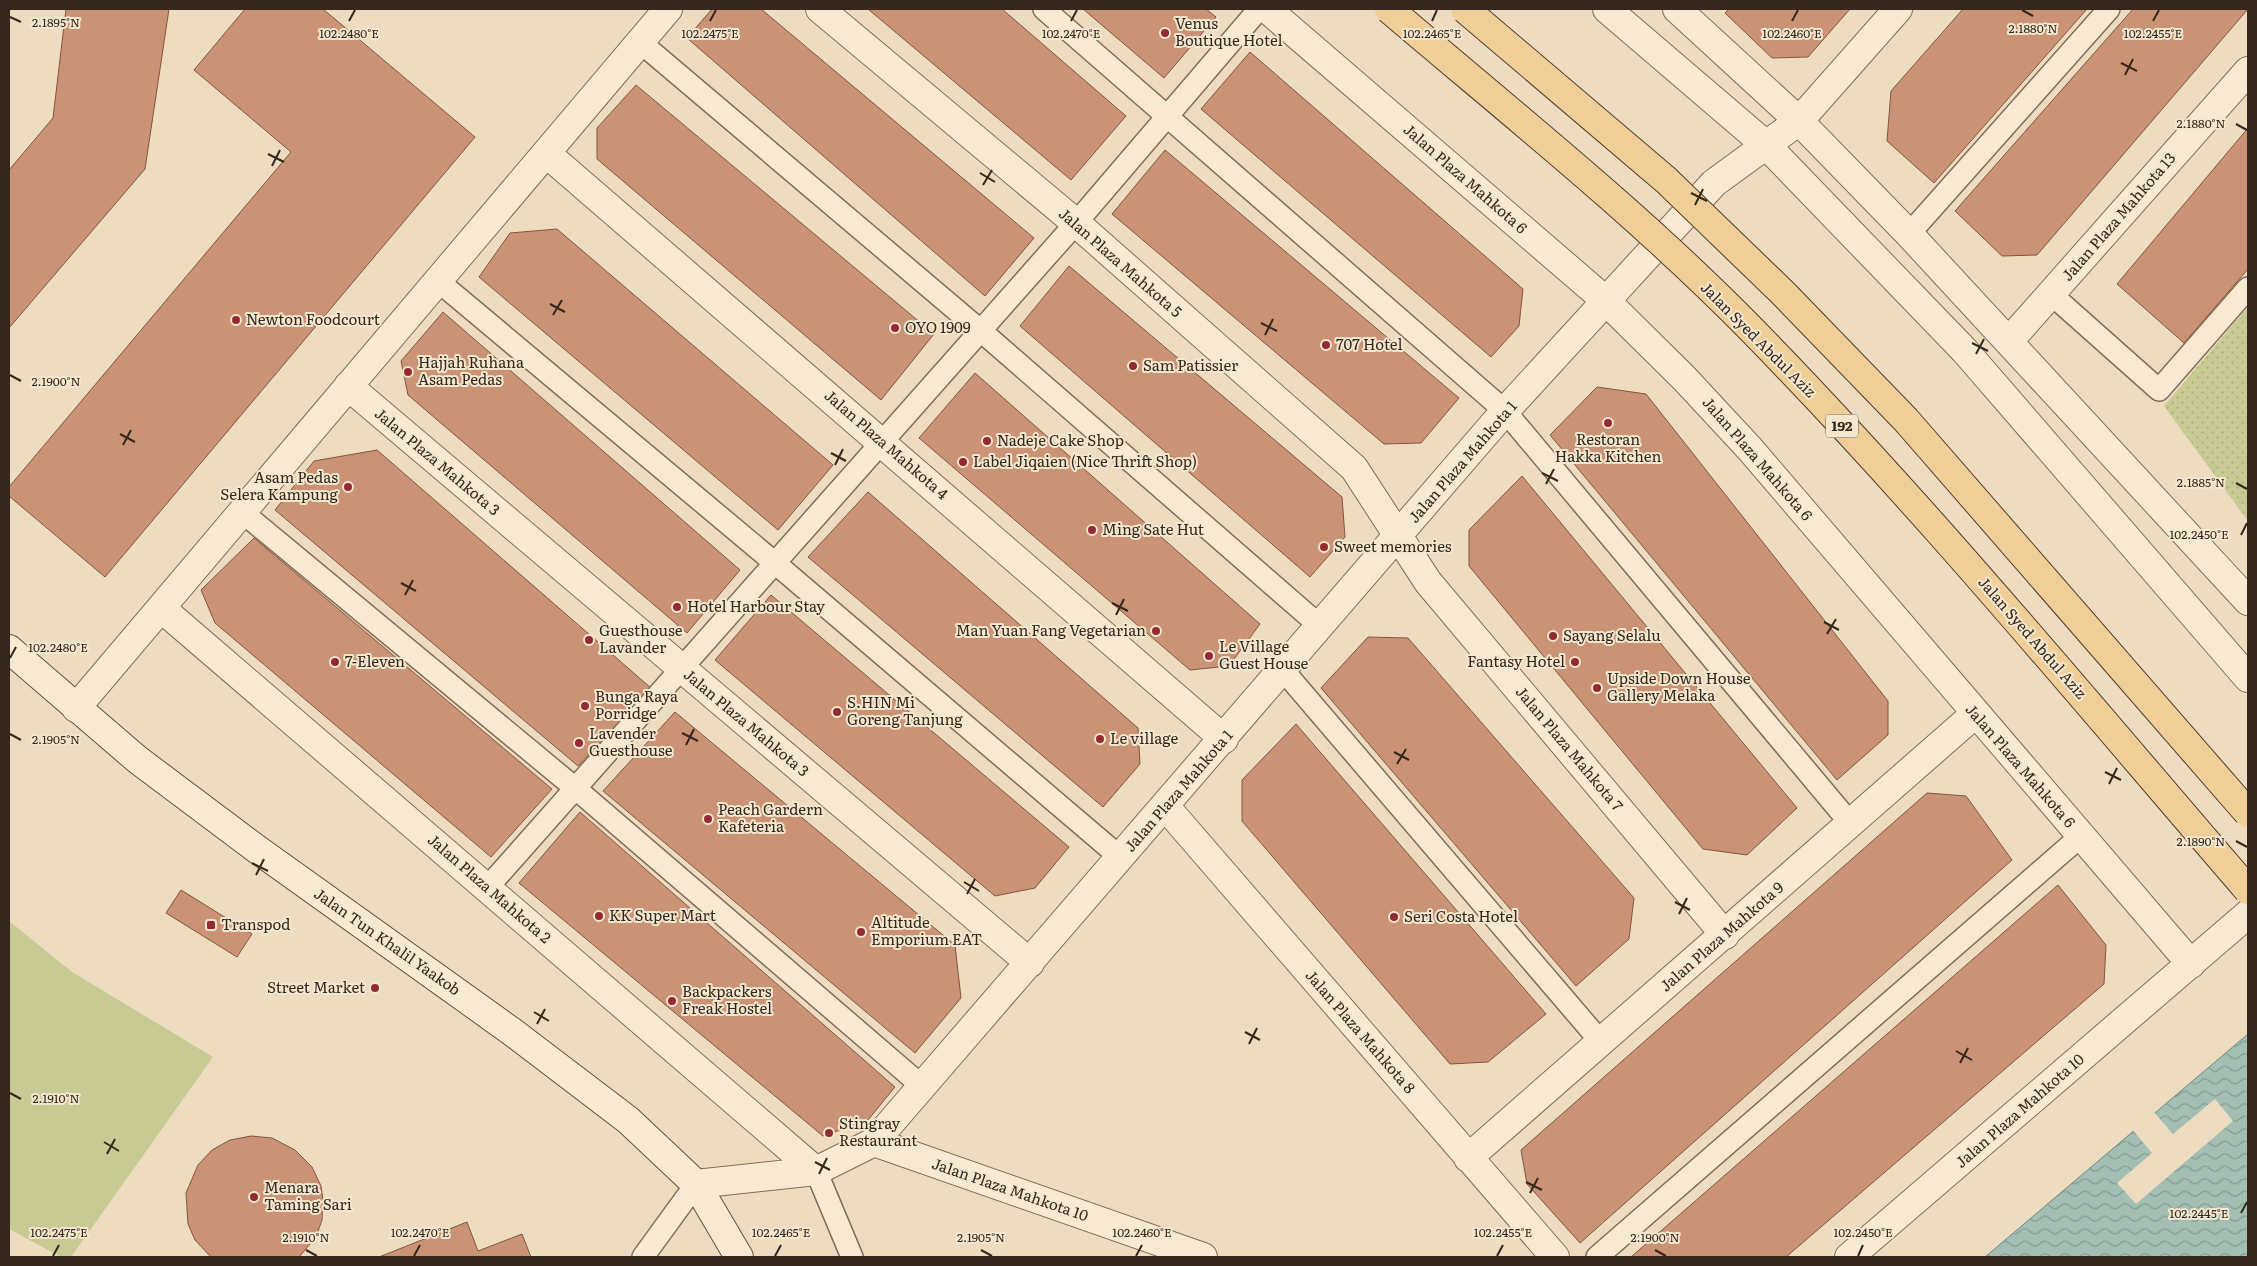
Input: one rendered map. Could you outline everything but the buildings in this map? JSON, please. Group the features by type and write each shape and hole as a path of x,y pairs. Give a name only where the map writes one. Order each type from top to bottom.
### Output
{"main road":[{"name":"Jalan Syed Abdul Aziz","path":"1389,9 1633,218 1749,327 1870,455 1974,571 2248,890"},
{"path":"1465,9 1666,180 1790,300 1906,420 2248,813"}],"street":[{"path":"76,708 668,9"},
{"name":"Jalan Plaza Mahkota 5","path":"820,9 1076,223 1354,468 1399,536"},
{"name":"Jalan Plaza Mahkota 6","path":"1266,9 1605,300 1684,378 1750,449 2191,964"},
{"path":"1607,9 1767,146 1965,351 2248,678"},
{"name":"Jalan Plaza Mahkota 1","path":"696,1184 816,1171 874,1142 1506,411 1605,300 1714,183 1799,121 1898,9"},
{"path":"1690,13 1909,234 2248,601"},
{"name":"Jalan Plaza Mahkota 13","path":"2009,341 2248,70"},
{"name":"Jalan Plaza Mahkota 4","path":"546,153 1224,739"},
{"name":"Jalan Plaza Mahkota 3","path":"348,386 1030,963"},
{"name":"Jalan Plaza Mahkota 7","path":"1399,536 1428,582 1725,935"},
{"name":"Jalan Plaza Mahkota 2","path":"161,608 816,1171"},
{"name":"Jalan Tun Khalil Yaakob","path":"9,649 138,760 258,850 570,1075 628,1120 696,1184 739,1257"},
{"name":"Jalan Plaza Mahkota 9","path":"1468,1158 1725,935 1975,714"},
{"name":"Jalan Plaza Mahkota 8","path":"1165,806 1555,1257"},
{"name":"Jalan Plaza Mahkota 10","path":"1848,1257 2248,914"},
{"name":"Jalan Plaza Mahkota 10","path":"874,1142 1203,1257"}],"lane":[{"path":"1044,9 1506,411 1851,824"},
{"path":"487,888 1076,223 1259,9"},
{"path":"1909,234 2109,9"},
{"path":"640,42 981,331 1320,626"},
{"path":"438,281 775,563 1121,858"},
{"path":"2051,294 2159,390 2248,288"},
{"path":"242,512 575,788 923,1087"},
{"path":"1283,670 1601,1042"},
{"path":"1597,1257 2081,836"},
{"path":"816,1171 852,1257"},
{"path":"643,1257 696,1184"}],"green space":[{"path":"2248,307 2248,521 2164,406"},
{"path":"9,921 72,972 213,1057 71,1257 61,1257 9,1229"}],"water":[{"path":"2248,1034 2248,1257 1985,1257"}],"pier":[{"path":"2215,1099 2233,1121 2136,1204 2117,1183 2152,1153 2132,1129 2153,1111 2173,1134"}],"place":[{"name":"Venus Boutique Hotel","path":"1165,33"},
{"name":"Newton Foodcourt","path":"236,320"},
{"name":"OYO 1909","path":"895,328"},
{"name":"707 Hotel","path":"1326,345"},
{"name":"Sam Patissier","path":"1133,366"},
{"name":"Hajjah Ruhana Asam Pedas","path":"408,372"},
{"name":"Restoran Hakka Kitchen","path":"1608,423"},
{"name":"Nadeje Cake Shop","path":"987,441"},
{"name":"Label Jiqaien (Nice Thrift Shop)","path":"963,462"},
{"name":"Asam Pedas Selera Kampung","path":"348,487"},
{"name":"Ming Sate Hut","path":"1092,530"},
{"name":"Sweet memories","path":"1324,547"},
{"name":"Hotel Harbour Stay","path":"677,607"},
{"name":"Man Yuan Fang Vegetarian","path":"1156,631"},
{"name":"Sayang Selalu","path":"1553,636"},
{"name":"Guesthouse Lavander","path":"589,640"},
{"name":"Le Village Guest House","path":"1209,656"},
{"name":"7-Eleven","path":"335,662"},
{"name":"Fantasy Hotel","path":"1575,662"},
{"name":"Upside Down House Gallery Melaka","path":"1597,688"},
{"name":"Bunga Raya Porridge","path":"585,706"},
{"name":"S.HIN Mi Goreng Tanjung","path":"837,712"},
{"name":"Le village","path":"1100,739"},
{"name":"Lavender Guesthouse","path":"579,743"},
{"name":"Peach Gardern Kafeteria","path":"708,819"},
{"name":"KK Super Mart","path":"599,916"},
{"name":"Seri Costa Hotel","path":"1394,917"},
{"name":"Transpod","path":"211,925"},
{"name":"Altitude Emporium EAT","path":"861,932"},
{"name":"Street Market","path":"375,988"},
{"name":"Backpackers Freak Hostel","path":"672,1001"},
{"name":"Stingray Restaurant","path":"829,1133"},
{"name":"Menara Taming Sari","path":"254,1197"}]}
